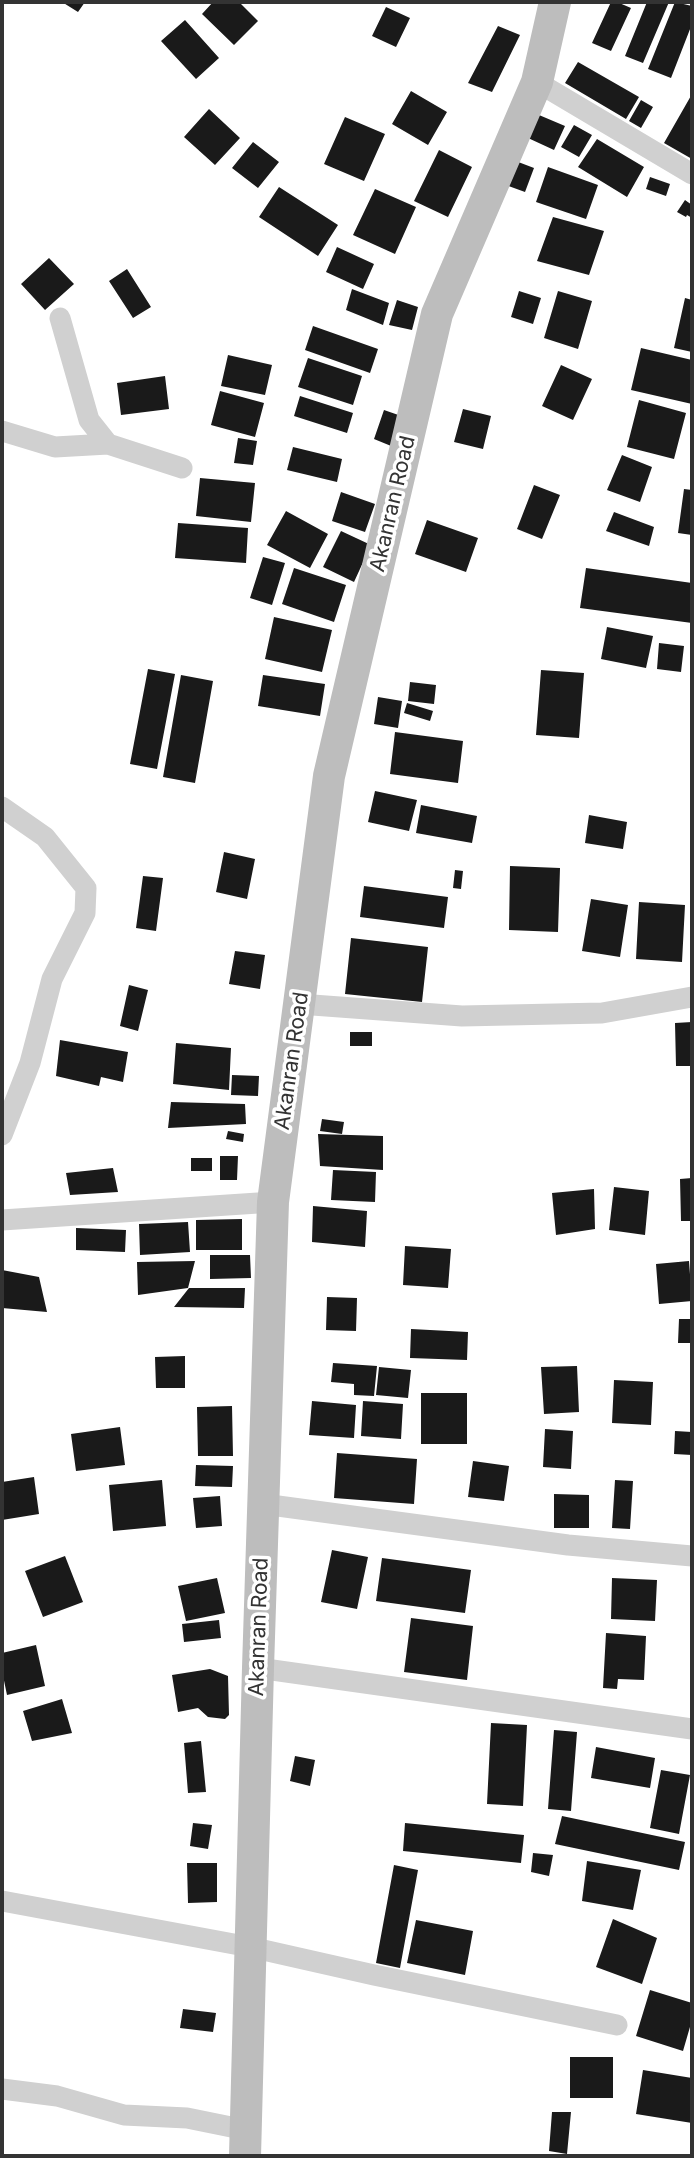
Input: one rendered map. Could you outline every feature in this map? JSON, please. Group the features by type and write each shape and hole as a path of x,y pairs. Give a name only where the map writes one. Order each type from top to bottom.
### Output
{"main road":[{"name":"Akanran Road","path":"245,2143 273,1202 329,776 437,314 537,82 555,2"}],"street":[{"path":"537,82 692,174"},
{"path":"60,318 89,420 108,444"},
{"path":"2,431 55,447 108,444 182,468"},
{"path":"2,807 45,837 86,888 85,913 52,979 30,1063 2,1135"},
{"path":"299,1004 476,1016 602,1013 692,997"},
{"path":"2,1220 273,1202"},
{"path":"263,1504 568,1545 692,1556"},
{"path":"258,1668 692,1729"},
{"path":"2,1900 250,1947 617,2025"},
{"path":"2,2089 57,2096 124,2115 187,2118 245,2143"}],"building":[{"path":"62,2 85,2 78,12"},
{"path":"213,2 239,2 258,21 234,45 202,14"},
{"path":"611,2 631,8 611,51 592,43"},
{"path":"647,2 669,2 643,63 625,56"},
{"path":"675,2 692,6 692,24 671,78 648,69"},
{"path":"386,7 410,18 396,47 372,36"},
{"path":"185,20 219,58 196,79 161,41"},
{"path":"498,26 520,35 492,92 468,83"},
{"path":"578,62 639,97 626,119 565,83"},
{"path":"411,91 447,112 428,145 392,124"},
{"path":"692,94 692,159 664,143"},
{"path":"641,100 653,107 641,128 629,121"},
{"path":"209,109 240,138 215,165 184,137"},
{"path":"539,115 565,126 554,150 528,138"},
{"path":"345,117 385,134 364,181 324,164"},
{"path":"574,125 592,135 579,157 561,147"},
{"path":"597,139 644,167 627,197 578,167"},
{"path":"253,142 279,162 258,188 232,168"},
{"path":"439,150 472,167 448,217 414,201"},
{"path":"513,160 534,168 525,192 503,184"},
{"path":"548,167 598,185 586,219 536,202"},
{"path":"650,177 670,184 666,196 646,189"},
{"path":"279,187 338,225 318,256 259,217"},
{"path":"375,189 416,207 395,254 353,235"},
{"path":"685,200 692,205 692,218 677,212"},
{"path":"553,217 604,231 589,275 537,261"},
{"path":"337,247 374,264 363,289 326,272"},
{"path":"49,258 74,284 45,310 21,284"},
{"path":"127,269 151,307 133,318 109,281"},
{"path":"352,289 389,303 383,325 346,310"},
{"path":"519,291 541,298 533,324 511,317"},
{"path":"558,291 592,301 578,349 544,338"},
{"path":"685,298 692,300 692,352 674,348"},
{"path":"397,300 418,307 412,330 389,325"},
{"path":"313,326 378,349 370,373 305,350"},
{"path":"641,348 692,360 692,404 631,390"},
{"path":"228,355 272,365 265,395 221,386"},
{"path":"308,358 362,376 353,405 298,387"},
{"path":"561,365 592,379 573,420 542,406"},
{"path":"165,376 169,409 121,415 117,383"},
{"path":"220,391 264,403 255,437 211,425"},
{"path":"300,396 353,413 347,433 294,416"},
{"path":"639,400 686,413 674,459 627,447"},
{"path":"463,409 491,416 483,449 454,442"},
{"path":"384,410 407,418 396,448 374,439"},
{"path":"238,438 257,441 253,465 234,463"},
{"path":"293,447 342,459 337,482 287,470"},
{"path":"622,455 652,467 640,502 607,490"},
{"path":"200,478 255,483 251,522 196,516"},
{"path":"534,485 560,495 542,539 517,529"},
{"path":"684,489 692,490 692,535 678,533"},
{"path":"341,492 375,504 365,532 332,521"},
{"path":"286,511 328,534 310,568 267,545"},
{"path":"614,512 654,527 649,546 606,531"},
{"path":"427,520 478,538 466,572 415,554"},
{"path":"178,523 248,528 246,563 175,558"},
{"path":"341,531 371,545 354,582 323,567"},
{"path":"263,557 285,563 272,605 250,598"},
{"path":"294,568 346,585 334,622 282,604"},
{"path":"586,568 692,583 692,623 580,608"},
{"path":"274,617 332,630 322,672 265,659"},
{"path":"607,627 653,636 646,668 601,659"},
{"path":"659,643 684,646 681,672 657,669"},
{"path":"148,669 175,674 157,769 130,764"},
{"path":"541,670 584,673 579,738 536,735"},
{"path":"181,675 213,681 195,783 163,777"},
{"path":"263,675 325,684 320,716 258,706"},
{"path":"410,682 436,685 434,704 408,701"},
{"path":"378,697 402,701 398,728 374,724"},
{"path":"407,703 433,711 430,721 404,713"},
{"path":"395,732 463,741 458,783 390,774"},
{"path":"375,791 417,800 409,831 368,822"},
{"path":"421,805 477,816 472,843 416,833"},
{"path":"589,815 627,822 623,849 585,843"},
{"path":"224,852 255,859 247,899 216,892"},
{"path":"510,866 560,868 558,932 509,930"},
{"path":"455,870 463,871 461,889 453,888"},
{"path":"143,876 163,878 156,931 136,928"},
{"path":"364,886 448,897 444,928 360,917"},
{"path":"591,899 628,905 620,957 582,951"},
{"path":"639,902 685,905 682,962 636,959"},
{"path":"351,938 428,947 422,1002 345,994"},
{"path":"235,951 265,955 260,989 229,984"},
{"path":"129,985 148,990 138,1031 120,1026"},
{"path":"692,1022 692,1066 676,1066 675,1023"},
{"path":"350,1032 372,1032 372,1046 350,1046"},
{"path":"60,1040 128,1052 123,1082 101,1077 99,1086 56,1076"},
{"path":"176,1043 231,1048 229,1090 173,1084"},
{"path":"232,1075 259,1076 258,1096 231,1095"},
{"path":"171,1102 245,1104 246,1124 168,1128"},
{"path":"322,1119 344,1122 342,1134 320,1131"},
{"path":"228,1131 244,1134 243,1142 226,1139"},
{"path":"318,1134 383,1136 383,1170 320,1166"},
{"path":"220,1156 238,1156 237,1180 220,1180"},
{"path":"191,1158 212,1158 212,1171 191,1171"},
{"path":"113,1168 118,1192 70,1195 66,1173"},
{"path":"333,1170 376,1172 375,1202 331,1200"},
{"path":"692,1178 692,1221 681,1221 680,1179"},
{"path":"614,1187 649,1191 645,1235 609,1230"},
{"path":"594,1189 595,1229 556,1235 552,1193"},
{"path":"313,1206 367,1211 365,1247 312,1242"},
{"path":"242,1219 242,1250 196,1250 196,1220"},
{"path":"188,1222 190,1252 140,1255 139,1224"},
{"path":"76,1228 126,1230 125,1252 76,1250"},
{"path":"405,1246 451,1249 448,1288 403,1285"},
{"path":"210,1255 250,1255 251,1278 210,1279"},
{"path":"195,1261 188,1288 138,1295 137,1262"},
{"path":"689,1261 692,1301 659,1304 656,1264"},
{"path":"2,1270 39,1277 47,1312 2,1308"},
{"path":"189,1288 245,1288 244,1308 174,1307"},
{"path":"327,1297 357,1298 356,1331 326,1330"},
{"path":"679,1319 692,1319 692,1343 678,1343"},
{"path":"411,1329 468,1332 467,1360 410,1358"},
{"path":"185,1356 185,1388 156,1388 155,1357"},
{"path":"333,1363 377,1366 374,1396 354,1395 354,1384 331,1382"},
{"path":"577,1366 579,1412 544,1414 541,1367"},
{"path":"379,1367 411,1370 408,1398 376,1395"},
{"path":"614,1380 653,1382 651,1425 612,1423"},
{"path":"421,1393 467,1393 467,1444 421,1444"},
{"path":"312,1401 356,1405 354,1438 309,1435"},
{"path":"363,1401 403,1404 401,1439 361,1436"},
{"path":"232,1406 233,1456 198,1456 197,1407"},
{"path":"120,1427 125,1465 76,1471 71,1434"},
{"path":"545,1429 573,1431 571,1469 543,1467"},
{"path":"675,1431 692,1432 692,1455 674,1454"},
{"path":"337,1453 417,1459 414,1504 334,1498"},
{"path":"473,1461 509,1466 504,1501 468,1497"},
{"path":"196,1465 233,1466 232,1487 195,1486"},
{"path":"34,1477 39,1514 2,1520 2,1482"},
{"path":"162,1480 166,1526 113,1531 109,1485"},
{"path":"615,1480 633,1481 630,1529 612,1528"},
{"path":"554,1494 589,1495 589,1528 554,1528"},
{"path":"220,1496 222,1526 196,1528 193,1498"},
{"path":"332,1550 368,1557 357,1609 321,1602"},
{"path":"65,1556 83,1602 43,1617 25,1571"},
{"path":"382,1558 471,1570 465,1613 376,1601"},
{"path":"217,1578 225,1613 186,1621 178,1586"},
{"path":"612,1578 657,1580 655,1621 611,1619"},
{"path":"411,1618 473,1626 467,1680 404,1672"},
{"path":"219,1620 221,1638 184,1642 182,1624"},
{"path":"606,1633 646,1636 644,1680 618,1679 617,1689 603,1688"},
{"path":"36,1645 45,1686 7,1695 2,1671 2,1653"},
{"path":"210,1669 228,1676 229,1715 225,1719 208,1717 198,1708 178,1712 172,1675"},
{"path":"62,1699 72,1733 32,1741 23,1711"},
{"path":"491,1723 527,1725 523,1806 487,1804"},
{"path":"554,1730 577,1732 571,1811 548,1809"},
{"path":"201,1741 206,1792 188,1793 184,1743"},
{"path":"596,1747 655,1758 650,1788 591,1778"},
{"path":"295,1756 315,1760 310,1786 290,1781"},
{"path":"661,1770 690,1775 679,1834 650,1828"},
{"path":"562,1816 685,1842 679,1870 555,1844"},
{"path":"193,1823 212,1825 208,1849 190,1846"},
{"path":"405,1823 524,1835 521,1863 403,1851"},
{"path":"533,1853 553,1855 549,1876 531,1872"},
{"path":"587,1861 641,1870 633,1910 582,1901"},
{"path":"187,1863 217,1863 217,1902 188,1903"},
{"path":"394,1865 418,1870 400,1968 376,1963"},
{"path":"613,1919 657,1938 642,1984 596,1967"},
{"path":"416,1920 473,1931 465,1975 407,1963"},
{"path":"650,1990 692,2003 692,2020 683,2051 636,2036"},
{"path":"183,2009 216,2013 213,2032 180,2028"},
{"path":"570,2057 613,2057 613,2098 570,2098"},
{"path":"643,2070 692,2078 692,2123 636,2114"},
{"path":"552,2112 571,2112 567,2154 549,2151"}]}
